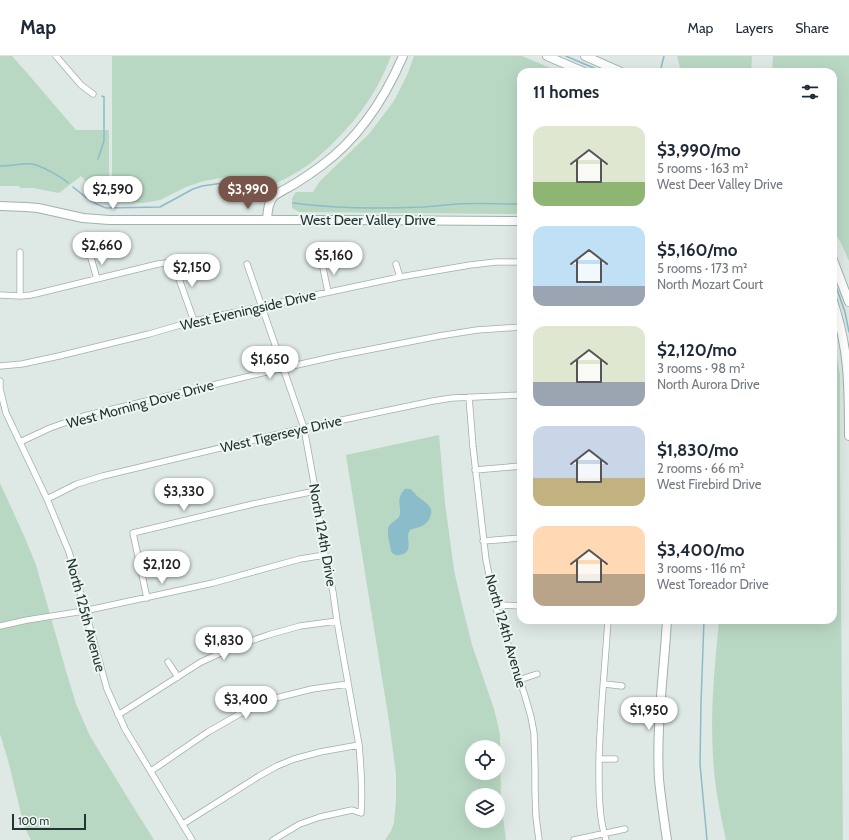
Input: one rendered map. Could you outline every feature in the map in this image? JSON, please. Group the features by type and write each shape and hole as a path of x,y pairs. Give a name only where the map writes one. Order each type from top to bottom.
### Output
{"street":[{"path":"56,56 82,85 93,94"},
{"path":"268,220 268,205 274,196 296,183 334,156 373,112 394,76 403,56"},
{"path":"547,56 575,68"},
{"path":"585,56 612,68"},
{"name":"West Deer Valley Drive","path":"0,206 38,208 94,220 517,222"},
{"path":"20,252 20,296"},
{"path":"91,258 97,279"},
{"path":"0,295 31,295 158,264 173,262 194,321"},
{"name":"West Eveningside Drive","path":"0,366 22,364 59,356 149,334 194,321 400,277 496,262 517,262"},
{"path":"322,263 328,292"},
{"name":"North 124th Drive","path":"247,264 304,428 359,746 362,798 361,813 352,810 320,817 300,824 273,840"},
{"path":"396,264 400,277"},
{"path":"837,270 849,302"},
{"path":"837,313 846,362 849,436"},
{"name":"West Morning Dove Drive","path":"20,442 50,428 84,416 283,368 439,336 517,327"},
{"name":"North 125th Avenue","path":"0,381 0,389 6,413 47,499 69,552 106,689 125,729 192,840"},
{"name":"West Tigerseye Drive","path":"47,499 77,484 103,476 304,428 452,398 517,395"},
{"name":"North 124th Avenue","path":"469,397 475,470 486,560 496,608 531,718 534,733 534,790 539,840"},
{"path":"475,470 517,466"},
{"path":"147,598 133,533 315,490"},
{"path":"483,541 517,538"},
{"path":"0,626 147,598 213,583 300,559 325,555"},
{"path":"496,608 503,605 517,606"},
{"path":"118,715 202,662 236,646 300,626 337,621"},
{"path":"605,837 601,811 599,759 601,704 604,684 608,624"},
{"path":"667,624 658,748 662,810 667,840"},
{"path":"168,662 178,677"},
{"path":"519,680 537,674"},
{"path":"151,771 208,732 243,712 276,698 312,689 348,684"},
{"path":"604,684 622,686"},
{"path":"183,824 276,766 294,759 320,752 359,746"},
{"path":"599,759 615,759"},
{"path":"574,840 605,837 625,830"}],"green space":[{"path":"0,56 12,56 76,130 109,130 109,187 92,187 81,176 59,193 33,188 20,188 19,186 0,186"},
{"path":"112,56 391,56 373,94 349,127 306,167 273,185 253,179 226,177 204,181 186,187 160,200 143,203 112,201"},
{"path":"414,56 522,56 550,68 517,68 517,214 299,212 292,208 292,198 296,192 313,192 320,181 369,134 394,101 408,73"},
{"path":"677,56 752,56 751,68 680,68"},
{"path":"773,56 849,56 849,261 837,236 837,68 772,68"},
{"path":"837,357 840,375 843,840 726,840 716,787 714,766 712,738 713,688 719,624 837,624"},
{"path":"439,435 445,503 454,570 472,645 494,709 500,734 500,740 465,740 465,780 501,780 501,788 465,788 465,828 504,828 506,840 385,840 394,823 396,800 396,774 389,721 346,455"},
{"path":"0,483 36,565 76,704 90,736 154,840 31,840 24,826 0,734"}],"water":[{"path":"405,489 411,490 428,505 431,513 429,520 425,524 421,527 410,530 407,551 404,554 396,555 391,551 388,529 390,525 399,517 399,500"}],"waterway":[{"path":"566,56 594,68"},
{"path":"661,68 664,56"},
{"path":"98,159 104,141 104,97 102,96"},
{"path":"0,166 32,164 51,172 68,183"},
{"path":"73,187 85,197 106,208 160,207 193,189 223,183 246,185 259,192"},
{"path":"293,203 375,208 424,207 457,204 517,204"},
{"path":"837,289 845,312 849,332"},
{"path":"704,624 700,764 707,840"}]}
